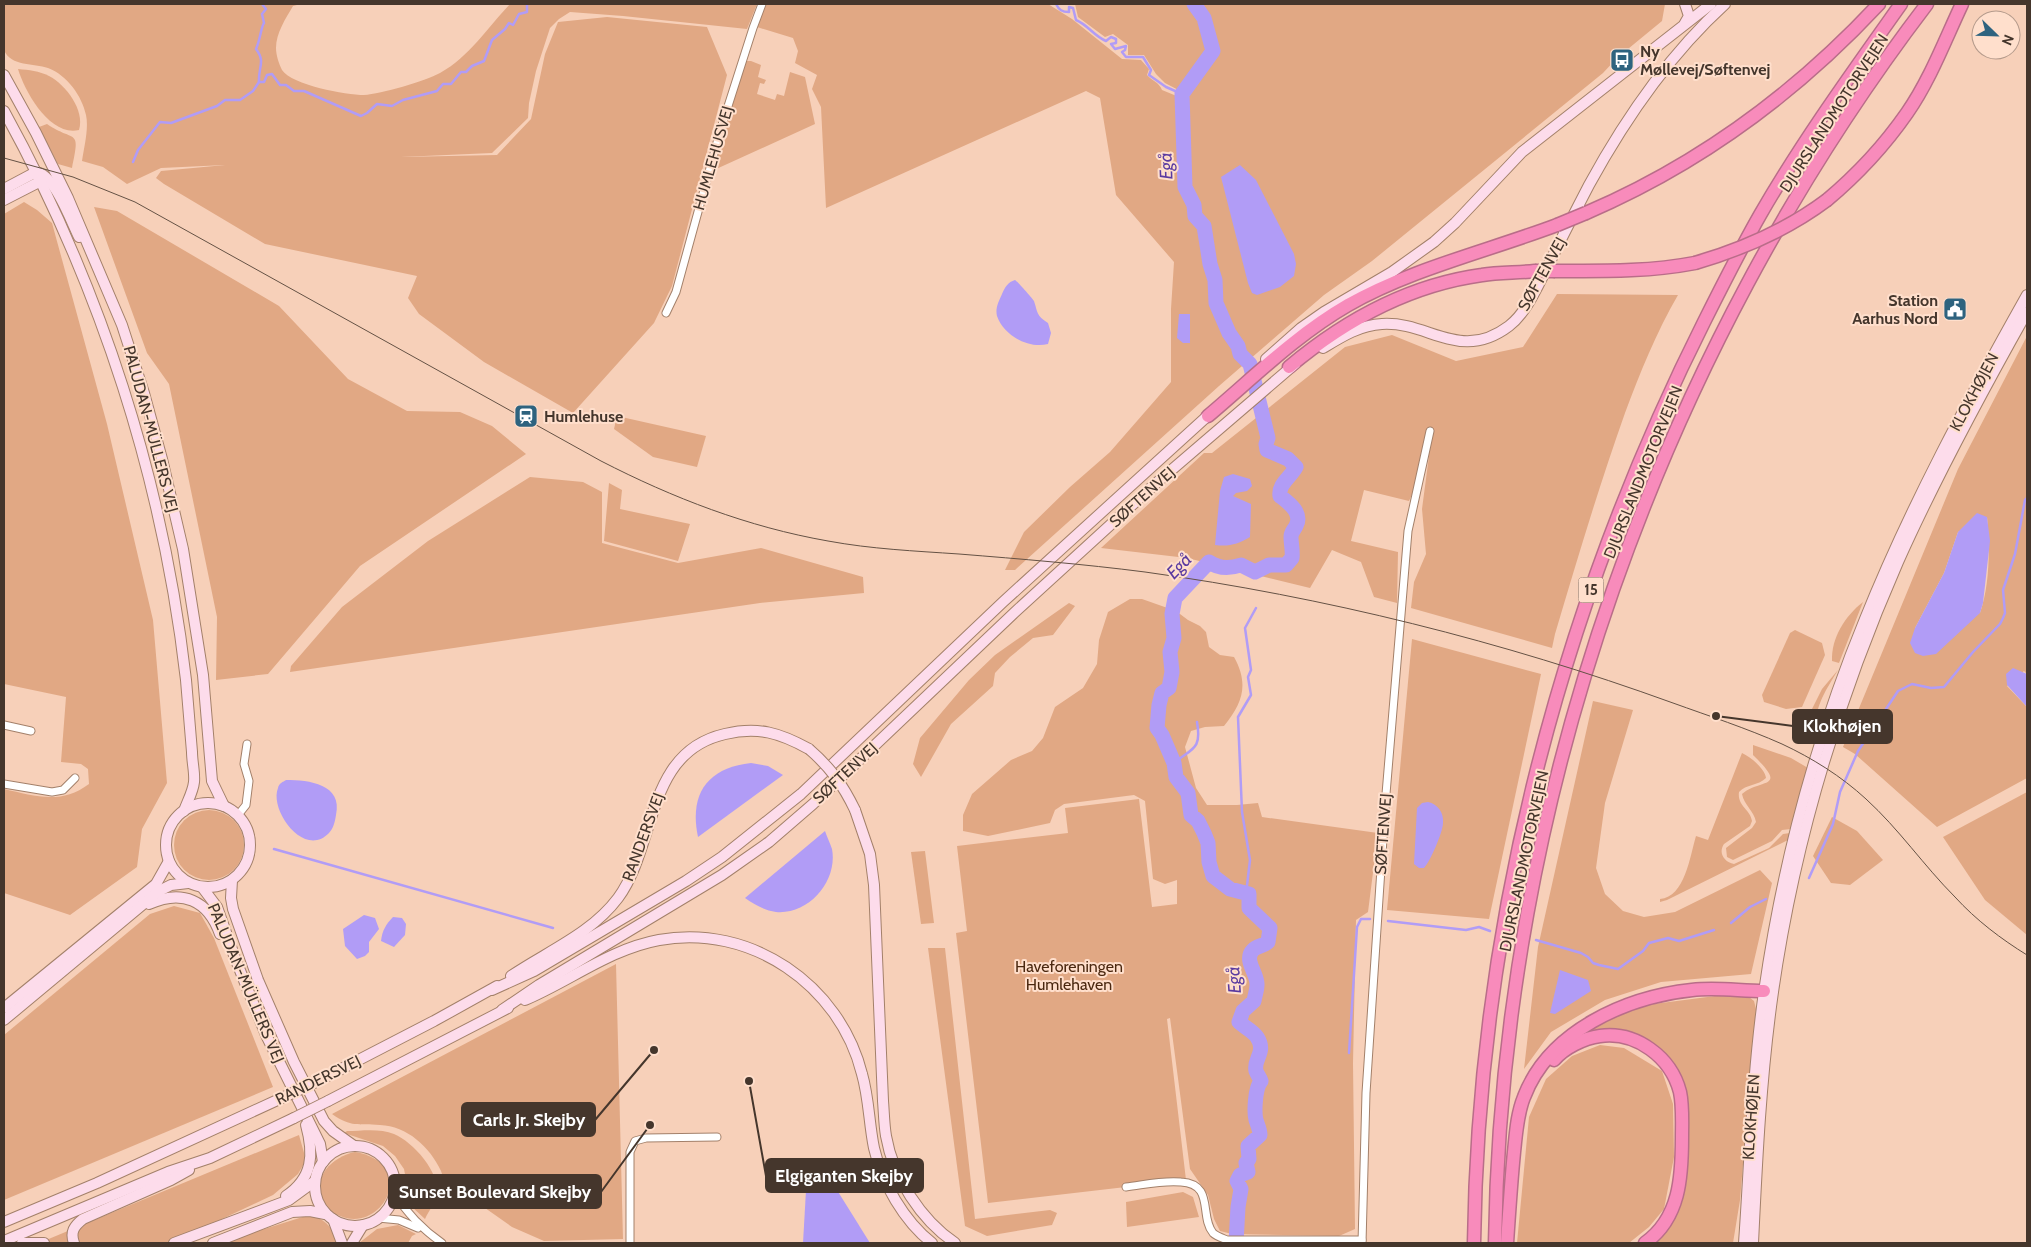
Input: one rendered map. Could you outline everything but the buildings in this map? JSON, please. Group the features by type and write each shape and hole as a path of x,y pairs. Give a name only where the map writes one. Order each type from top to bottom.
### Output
{"highway":[{"path":"1208,416 1280,349 1327,318 1371,293 1420,273 1586,214 1677,168 1745,124 1814,69 1879,4"},
{"name":"DJURSLANDMOTORVEJEN","path":"1474,1243 1478,1144 1484,1069 1506,912 1540,758 1559,687 1584,611 1628,487 1652,430 1728,275 1760,215 1805,143 1901,4"},
{"name":"DJURSLANDMOTORVEJEN","path":"1495,1243 1497,1182 1505,1074 1515,992 1527,918 1560,765 1580,693 1610,601 1648,495 1701,375 1747,284 1781,224 1862,94 1927,4"},
{"path":"1288,368 1341,328 1365,314 1391,301 1426,288 1481,275 1535,271 1627,271 1667,268 1695,263 1741,248 1766,237 1808,214 1827,200 1856,176 1876,154 1908,112 1926,80 1962,4"},
{"path":"1506,1243 1518,1119 1524,1097 1535,1073 1552,1051 1576,1031 1601,1017 1673,992 1716,989 1769,991"},
{"path":"1516,1140 1528,1099 1542,1076 1557,1056 1576,1044 1592,1037 1607,1035 1626,1037 1643,1044 1658,1054 1672,1071 1680,1093 1682,1157 1679,1188 1675,1205 1669,1218 1659,1231 1645,1243"}],"main road":[{"path":"1684,25 1689,16 1686,4"},
{"path":"1280,349 1324,312 1392,272 1434,242 1455,223 1522,152 1711,4"},
{"name":"SØFTENVEJ","path":"502,1010 539,985 722,875 769,842 813,804 1014,613 1288,368 1348,333 1372,325 1396,324 1450,340 1464,342 1493,336 1509,326 1526,307 1589,185 1640,102 1685,45 1725,4"},
{"name":"PALUDAN-MÜLLERS VEJ","path":"4,75 50,160 93,254 122,325 144,394 162,459 183,549 203,675 212,780 224,806"},
{"name":"PALUDAN-MÜLLERS VEJ","path":"4,111 41,176 108,338 133,416 155,500 169,566 188,701 194,783 184,811"},
{"path":"4,200 41,176 50,167 50,160"},
{"path":"4,189 41,176"},
{"path":"41,176 53,187 80,239 110,313 122,325"},
{"name":"KLOKHØJEN","path":"1744,1243 1750,1124 1784,883 1809,783 1836,695 1861,628 1890,560 1934,467 2027,295"},
{"name":"KLOKHØJEN","path":"1753,1243 1769,991 1805,834 1820,778 1845,697 1898,563 1942,471 2027,312"},
{"name":"SØFTENVEJ","path":"492,990 534,971 686,881 722,857 801,794 1003,602 1208,416"},
{"name":"RANDERSVEJ","path":"4,1222 97,1183 284,1098 492,990 573,938 609,909 623,890 634,869 661,789 673,768 691,750 714,736 739,731 766,731 789,738 809,748 826,763 837,777 855,810 870,854 874,885 886,1137 899,1173 912,1198 930,1220 955,1243"},
{"path":"4,1020 159,891 171,885 188,883 214,888 232,880 242,872 248,861 251,849 250,837 246,825 238,815 224,806 212,803 199,804 184,811 170,826 166,850 169,861 174,870 188,883"},
{"path":"4,1008 156,884 169,861"},
{"name":"PALUDAN-MÜLLERS VEJ","path":"232,880 231,898 233,909 258,980 294,1062 324,1121 333,1131 354,1146"},
{"name":"PALUDAN-MÜLLERS VEJ","path":"202,887 217,907 266,1035 320,1144 323,1162"},
{"path":"138,909 158,900 172,897 185,898 196,902 207,909 217,925 223,941 235,958"},
{"name":"RANDERSVEJ","path":"4,1241 168,1172 210,1158 328,1101 502,1010 543,992 622,951 659,940 690,937 723,940 759,952 795,971 821,994 841,1022 855,1049 863,1075 874,1150 887,1185 904,1213 932,1243"},
{"path":"268,1207 291,1192 302,1179 309,1166 312,1155 310,1140 301,1107"},
{"path":"213,1243 292,1212 310,1211 329,1216 345,1224 363,1225 378,1218 389,1207 395,1194 396,1179 392,1167 385,1157 375,1150 365,1147 354,1146 334,1152 323,1162 315,1181 315,1193 319,1204 329,1216 342,1243"},
{"path":"74,1243 72,1232 83,1219 171,1180 210,1158"},
{"path":"174,1243 289,1200 315,1181"},
{"path":"352,1243 363,1225"},
{"path":"22,1243 44,1243"}],"street":[{"name":"HUMLEHUSVEJ","path":"666,313 676,292 721,128 752,28 762,4"},
{"name":"SØFTENVEJ","path":"1362,1242 1367,1084 1387,784 1408,531 1430,432"},
{"path":"4,725 31,731"},
{"path":"238,815 246,805 249,781 244,764 247,744"},
{"path":"4,784 52,792 62,790 75,778"},
{"path":"630,1243 630,1152 635,1141 646,1138 717,1137"},
{"path":"1126,1187 1180,1181 1192,1184 1199,1189 1206,1204 1209,1226 1214,1234 1227,1240 1362,1242"},
{"path":"395,1194 410,1216 442,1243"},
{"path":"378,1218 409,1223 426,1231"}],"green space":[{"path":"4,4 301,4 293,6 276,42 276,51 282,70 296,80 308,85 333,91 364,95 403,87 440,73 460,59 510,4 757,4 747,29 570,12 550,28 536,71 529,103 528,118 492,153 401,157 497,155 531,119 545,54 558,22 607,17 707,27 727,75 672,286 654,323 573,413 484,362 419,314 408,298 417,276 265,244 156,178 161,171 225,165 161,168 127,184 103,167 82,161 87,126 86,115 81,101 73,87 55,71 42,66 17,62 7,55 4,50 3,41"},
{"path":"766,4 1048,4 1072,19 1122,59 1141,60 1149,69 1147,75 1162,90 1179,97 1182,185 1193,209 1194,218 1201,226 1213,282 1212,300 1232,345 1238,341 1218,299 1207,226 1199,216 1196,202 1189,191 1184,133 1186,94 1165,83 1156,74 1144,55 1128,55 1128,45 1113,34 1105,37 1078,17 1075,4 1665,4 1662,21 1617,58 1603,73 1372,261 1324,295 1219,386 1015,570 1005,570 1024,532 1070,487 1110,452 1171,382 1171,309 1174,262 1116,195 1100,98 1086,91 826,208 821,107 812,89 817,75 795,63 798,51 793,38 757,27"},
{"path":"745,61 761,65 758,77 766,80 764,84 760,83 757,94 775,100 777,94 784,96 790,72 805,77 815,124 714,170"},
{"path":"18,69 45,74 62,85 77,106 80,122 79,130 68,130 58,127 40,111 26,89"},
{"path":"47,124 56,130 70,135 75,141 76,146 72,168 58,164 39,127"},
{"path":"24,202 52,223 107,424 153,620 167,783 142,829 137,867 70,915 4,893 4,789 37,796 58,797 79,791 89,784 88,769 81,764 61,762 66,697 4,684 4,214"},
{"path":"94,207 117,211 279,306 348,379 407,411 460,412 492,426 526,454 360,566 268,674 216,680 217,617 169,384 147,353"},
{"path":"1557,294 1678,295 1649,353 1625,413 1588,523 1552,648 1411,608 1414,582 1426,554 1422,509 1429,456 1409,501 1364,490 1351,541 1398,552 1397,603 1374,597 1361,562 1332,550 1310,588 1187,558 1101,548 1204,453 1212,453 1345,347 1392,335 1456,361 1523,347"},
{"path":"2027,336 2027,674 2024,671 2007,686 2027,707 2027,778 1937,827 1855,754 1843,747 1958,469","holes":["1987,517 1989,553 1986,590 1980,613 1915,628 1944,573 1958,532"]},
{"path":"617,416 706,436 697,467 653,457 614,429"},
{"path":"530,477 583,482 602,492 602,543 678,563 761,548 863,577 864,593 760,603 290,672 291,666 342,607 428,541"},
{"path":"609,483 622,490 620,509 690,524 678,561 604,541"},
{"name":"Haveforeningen Humlehaven","path":"1130,599 1142,599 1176,611 1206,632 1209,647 1220,655 1234,657 1239,667 1242,693 1236,709 1230,718 1224,726 1205,727 1191,731 1185,747 1196,788 1207,805 1258,803 1262,817 1378,833 1368,912 1356,920 1353,1063 1355,1229 1339,1236 1232,1234 1220,1231 1214,1219 1208,1195 1190,1169 1170,1018 1167,1019 1186,1180 988,1203 956,933 967,931 957,846 1068,833 1065,808 1139,799 1152,907 1177,904 1177,880 1165,884 1153,879 1145,801 1134,795 1064,804 1055,810 1050,823 988,836 963,831 963,815 972,794 1011,760 1032,751 1043,738 1055,707 1083,688 1097,664 1099,640 1108,612"},
{"path":"1863,602 1839,663 1832,661 1832,652 1840,628 1850,614"},
{"path":"1069,603 1075,606 1053,635 1033,638 1010,657 995,673 993,686 951,724 921,777 913,764 920,738 969,680 995,655"},
{"path":"1795,630 1822,643 1825,655 1802,707 1786,709 1764,702 1762,695 1790,633"},
{"path":"1412,639 1541,674 1489,919 1387,910"},
{"path":"1838,670 1820,704 1815,728 1805,723 1822,689"},
{"path":"1593,701 1633,710 1605,803 1596,868 1605,894 1623,911 1644,917 1675,912 1760,870 1772,883 1751,974 1661,982 1605,1000 1551,1032 1524,1069 1538,947"},
{"path":"1753,745 1791,758 1808,768 1791,829 1782,830 1772,841 1733,860 1727,857 1726,848 1752,828 1756,822 1742,794 1749,789 1768,782 1770,779 1764,766 1753,755"},
{"path":"1742,753 1757,764 1766,778 1739,792 1740,801 1749,813 1752,821 1750,826 1724,844 1722,847 1723,857 1734,864 1769,848 1783,834 1790,833 1788,840 1660,902 1660,899 1668,897 1681,883 1689,864 1696,836 1708,840"},
{"path":"2027,792 2027,935 1985,900 1943,837"},
{"path":"209,810 222,813 234,820 241,832 244,845 241,858 234,870 222,877 209,880 196,877 184,870 177,858 174,845 177,832 184,820 196,813"},
{"path":"1832,817 1857,831 1883,860 1850,885 1831,883 1813,856"},
{"path":"925,851 934,923 921,924 911,852"},
{"path":"174,906 200,913 214,938 273,1087 4,1200 4,1035 150,914"},
{"path":"928,948 945,948 975,1219 1050,1210 1057,1213 1052,1225 987,1236 965,1226"},
{"path":"616,964 623,1239 544,1241 512,1227 468,1196 461,1206 443,1194 441,1171 431,1154 416,1139 390,1126 350,1123 332,1114"},
{"path":"1715,996 1749,997 1754,1001 1756,1009 1740,1200 1733,1243 1654,1243 1675,1215 1677,1074 1670,1059 1656,1048 1579,1037 1617,1015 1646,1005"},
{"path":"1600,1045 1624,1048 1662,1071 1673,1104 1674,1157 1664,1209 1649,1227 1629,1243 1517,1243 1529,1117 1546,1079 1572,1056"},
{"path":"377,1130 389,1132 401,1138 417,1151 430,1167 437,1185 436,1198 425,1219 411,1206 404,1169 395,1156 383,1146 344,1133 347,1131"},
{"path":"299,1135 306,1160 298,1174 273,1195 171,1243 39,1243"},
{"path":"355,1152 374,1159 386,1169 390,1182 388,1195 381,1207 369,1215 356,1219 340,1216 328,1209 320,1193 320,1184 326,1170 339,1158"},
{"path":"1183,1192 1193,1197 1199,1217 1127,1227 1126,1202"},
{"path":"309,1215 320,1219 328,1225 338,1243 225,1243 258,1231"},
{"path":"398,1225 416,1234 412,1236 408,1243 359,1243 377,1229"}],"shaded area":[{"path":"1240,165 1256,180 1294,254 1296,264 1294,276 1280,287 1257,295 1252,293 1248,283 1221,177"},
{"path":"1015,280 1034,301 1039,316 1048,323 1051,333 1048,344 1033,345 1025,343 1011,335 1000,323 997,316 998,305 1003,291 1010,282"},
{"path":"1179,314 1190,314 1190,343 1183,343 1177,338"},
{"path":"1233,474 1250,479 1252,486 1247,491 1236,493 1233,496 1251,504 1250,537 1225,546 1215,545 1220,491 1224,477"},
{"path":"1977,513 1987,517 1990,541 1983,603 1980,613 1936,654 1923,656 1915,653 1910,643 1915,628 1944,573 1958,532"},
{"path":"2013,668 2027,674 2027,707 2007,685 2006,674"},
{"path":"751,763 768,766 783,775 698,837 696,808 699,796 705,786 713,777 723,771"},
{"path":"286,780 314,783 329,790 334,796 337,805 336,815 334,825 329,833 319,839 309,840 300,836 291,828 279,808 277,797 279,785"},
{"path":"1428,802 1440,809 1443,819 1442,827 1439,840 1430,860 1424,868 1419,868 1414,864 1417,808 1422,803"},
{"path":"825,831 832,849 833,861 826,884 810,902 800,908 776,912 760,907 745,898"},
{"path":"364,915 375,918 379,929 369,942 369,952 357,959 345,946 343,929"},
{"path":"393,917 402,918 406,924 405,935 394,947 381,941 388,922"},
{"path":"1560,970 1588,980 1591,991 1555,1014 1550,1013"},
{"path":"813,1168 821,1168 827,1174 870,1243 803,1243 807,1173"}],"waterway":[{"path":"262,4 266,9 262,14 264,23 256,49 261,58 259,82 264,82 267,75 272,74 280,85 286,85 294,91 304,91 361,116 377,104 392,106 403,100 437,91 443,84 451,84 461,72 466,72 472,66 484,61 492,40 509,23 513,25 519,14 527,12 527,4"},
{"path":"1056,4 1064,12 1069,12 1069,7 1073,8 1076,20 1102,39 1106,41 1111,37 1116,39 1116,43 1111,44 1115,49 1126,46 1122,52 1126,57 1143,57 1151,70 1149,75 1166,87 1182,94"},
{"name":"Egå","path":"1194,4 1204,18 1213,51 1182,94 1185,187 1194,205 1195,216 1204,226 1210,264 1215,280 1216,303 1229,333 1238,346 1240,354 1250,364 1268,438 1267,450 1288,459 1296,467 1283,484 1280,496 1294,509 1298,517 1291,535 1292,558 1286,565 1269,565 1255,572 1241,565 1224,568 1209,562 1175,598 1172,614 1174,638 1170,652 1172,672 1169,688 1162,693 1157,728 1174,763 1176,777 1188,793 1191,815 1198,821 1208,843 1209,862 1213,876 1230,889 1249,894 1249,908 1270,928 1268,942 1253,950 1250,954 1250,963 1257,981 1257,989 1254,1001 1243,1011 1239,1022 1255,1035 1260,1043 1261,1047 1256,1062 1256,1071 1261,1081 1257,1089 1255,1106 1260,1135 1248,1146 1249,1159 1246,1163 1248,1172 1240,1175 1237,1181 1241,1189 1236,1243"},
{"path":"133,162 138,150 160,122 171,123 217,106 225,100 240,100 253,91 259,82"},
{"path":"1809,878 1833,824 1840,792 1858,751 1898,691 1912,684 1931,688 1944,687 1973,652 2000,624 2005,613 2003,590 2015,554 2025,500 2027,498"},
{"path":"1246,894 1250,860 1242,812 1238,717 1251,695 1248,677 1251,670 1245,628 1256,608"},
{"path":"1174,763 1191,751 1197,743 1197,722"},
{"path":"274,849 553,928"},
{"path":"1731,923 1750,907 1766,899"},
{"path":"1349,1053 1357,927 1361,919 1370,919"},
{"path":"1388,921 1466,930 1479,927 1490,931"},
{"path":"1536,940 1581,953 1593,963 1618,969 1643,951 1649,943 1668,938 1679,941 1714,930"}],"tram line":[{"path":"4,158 73,177 135,202 601,461 711,510 769,528 844,544 1145,572 1212,582 1346,608 1478,641 1544,660 1714,717 1755,733 1804,755 1826,768 1856,791 1878,811 1971,914 2027,955"}],"place":[{"name":"Ny Møllevej/Søftenvej","path":"1622,60"},
{"name":"Station Aarhus Nord","path":"1955,309"},
{"name":"Humlehuse","path":"526,416"},
{"name":"Klokhøjen","path":"1716,716"},
{"name":"Carls Jr. Skejby","path":"654,1050"},
{"name":"Elgiganten Skejby","path":"749,1081"},
{"name":"Sunset Boulevard Skejby","path":"650,1125"}]}
